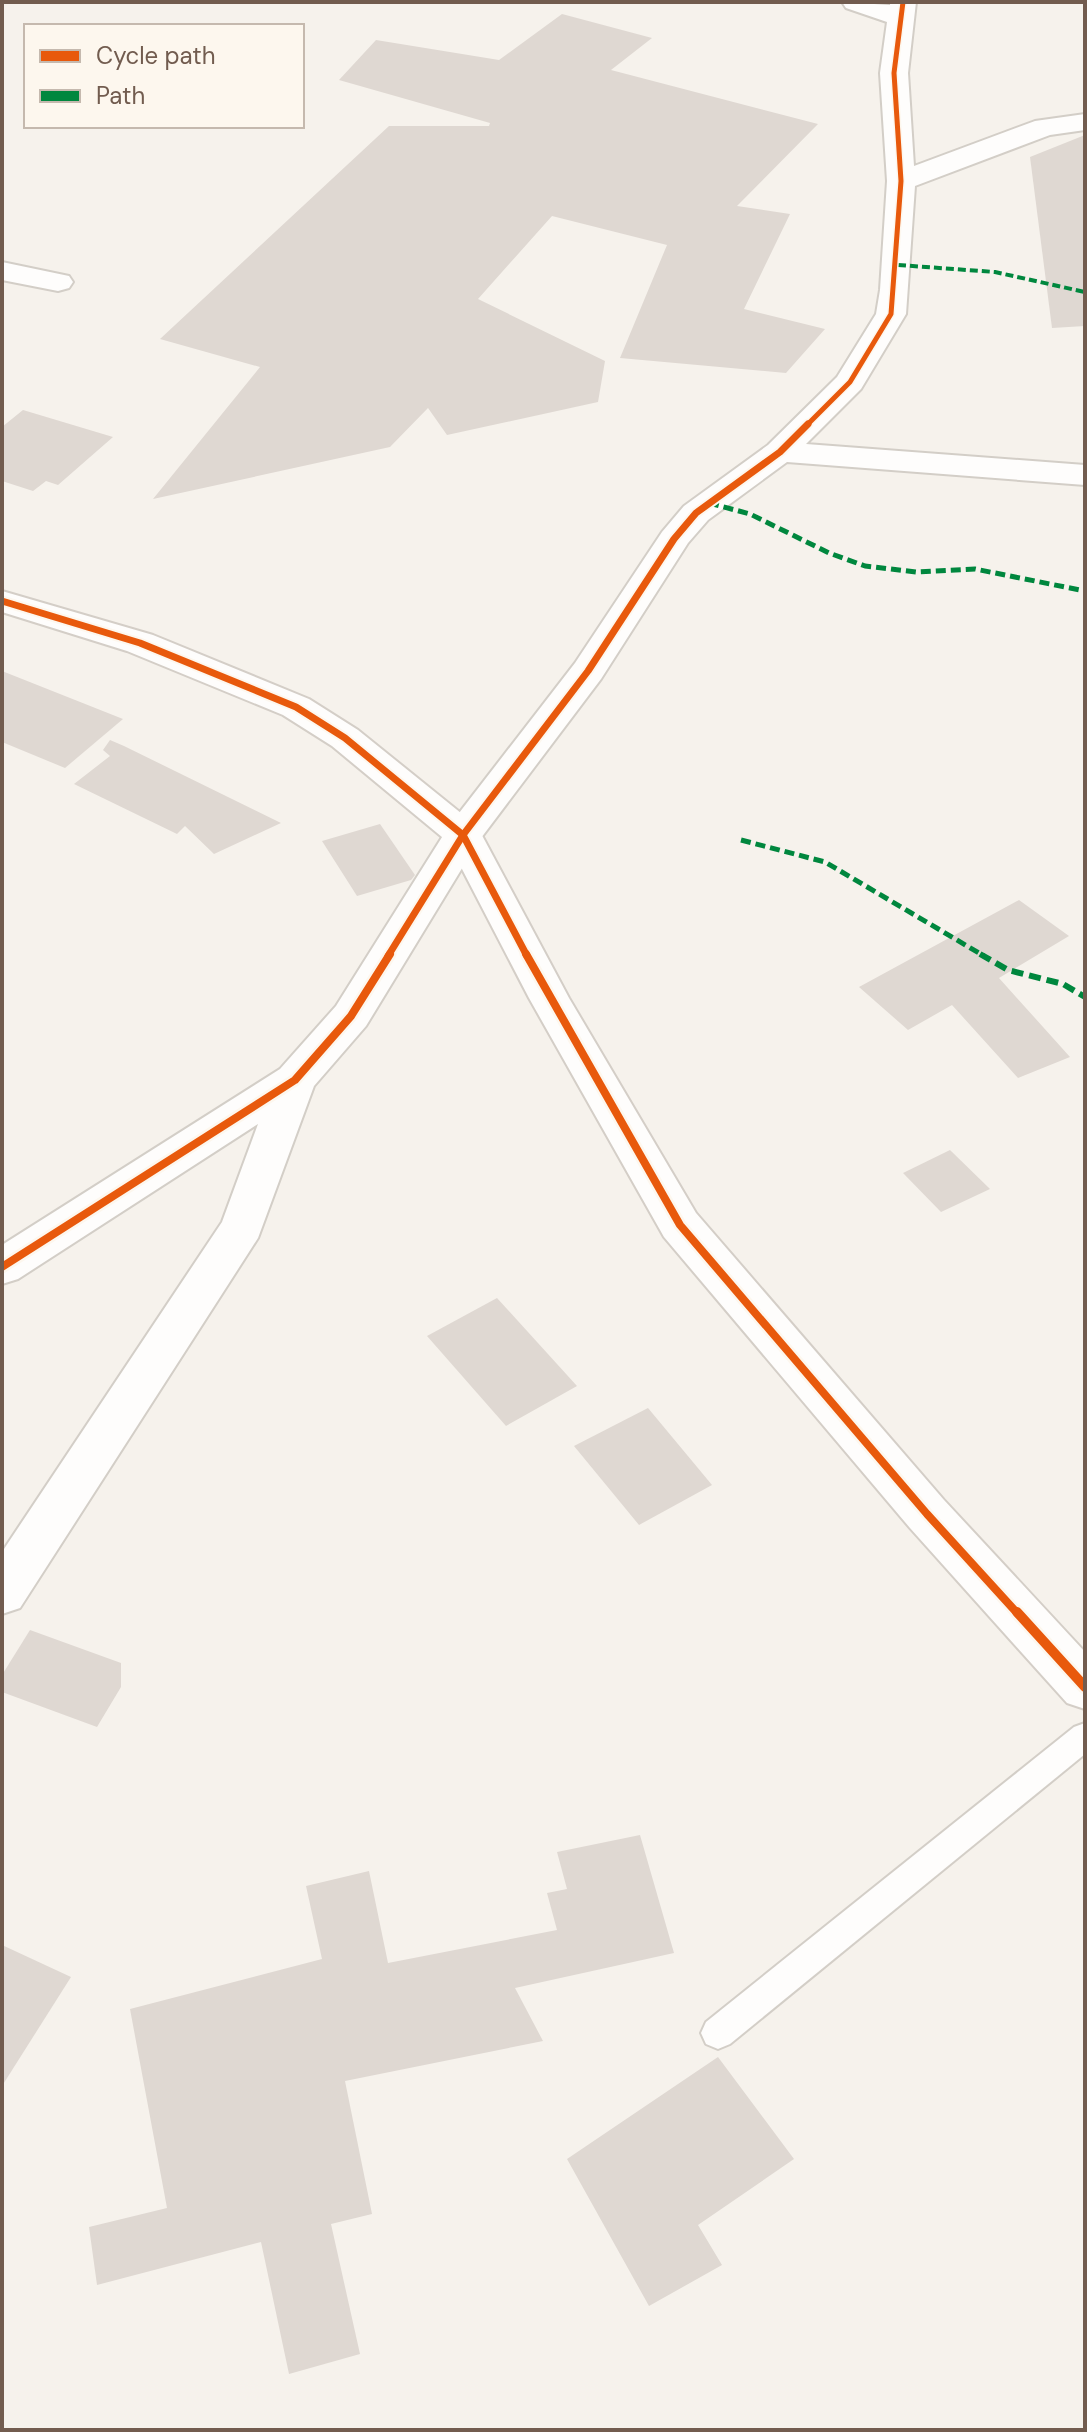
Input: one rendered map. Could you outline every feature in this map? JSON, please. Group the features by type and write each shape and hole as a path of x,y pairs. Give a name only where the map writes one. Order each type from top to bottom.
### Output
{"street":[{"path":"2,1267 295,1080 351,1016 463,835 588,671 634,605 674,539 696,513 780,452 850,382 891,314 898,265 901,181 894,73 902,10 855,2"},
{"path":"901,181 1045,127 1085,122"},
{"path":"2,271 58,282"},
{"path":"780,452 1085,475"},
{"path":"2,601 140,643 296,707 345,738 463,835 549,998 680,1225 927,1514 1085,1687"},
{"path":"2,1593 242,1226 295,1080"}],"lane":[{"path":"718,2033 1085,1736"}],"building":[{"path":"562,14 652,38 611,70 818,124 737,206 790,214 744,309 825,329 786,373 620,358 667,245 552,216 478,299 605,361 598,402 447,435 428,408 390,447 153,499 260,367 160,339 389,126 489,126 490,123 339,80 376,40 499,60"},
{"path":"1085,135 1085,326 1052,328 1030,157"},
{"path":"23,410 113,437 58,485 46,481 33,491 2,481 2,427"},
{"path":"2,671 123,719 65,768 2,742"},
{"path":"110,740 281,823 214,854 185,826 177,834 74,784 110,756 103,750"},
{"path":"380,824 415,875 411,880 357,896 322,841"},
{"path":"1019,900 1069,936 999,978 1070,1057 1018,1078 952,1005 908,1030 859,987"},
{"path":"950,1150 990,1189 941,1212 903,1173"},
{"path":"497,1298 577,1386 506,1426 427,1336"},
{"path":"648,1408 712,1485 639,1525 574,1446"},
{"path":"30,1630 121,1663 121,1687 97,1727 2,1692 2,1675"},
{"path":"640,1835 674,1953 515,1988 543,2041 345,2081 372,2214 331,2224 360,2354 289,2374 261,2242 97,2285 89,2227 167,2208 130,2009 322,1959 306,1886 369,1871 388,1963 557,1930 547,1893 567,1889 557,1852"},
{"path":"2,1945 71,1977 2,2086"},
{"path":"718,2057 794,2159 698,2225 722,2265 649,2306 567,2159"}],"marked path":[{"path":"898,265 995,272 1085,292"},
{"path":"709,503 750,514 829,553 865,566 916,572 975,569 1085,591"},
{"path":"741,840 825,862 1008,970 1063,984 1085,997"}],"cycle path":[{"path":"2,1267 295,1080 351,1016 463,835 588,671 634,605 674,539 696,513 780,452 850,382 891,314 895,290 901,181 894,73 903,2"},
{"path":"2,601 140,643 296,707 345,738 463,835 549,998 680,1225 927,1514 1085,1687"}]}
